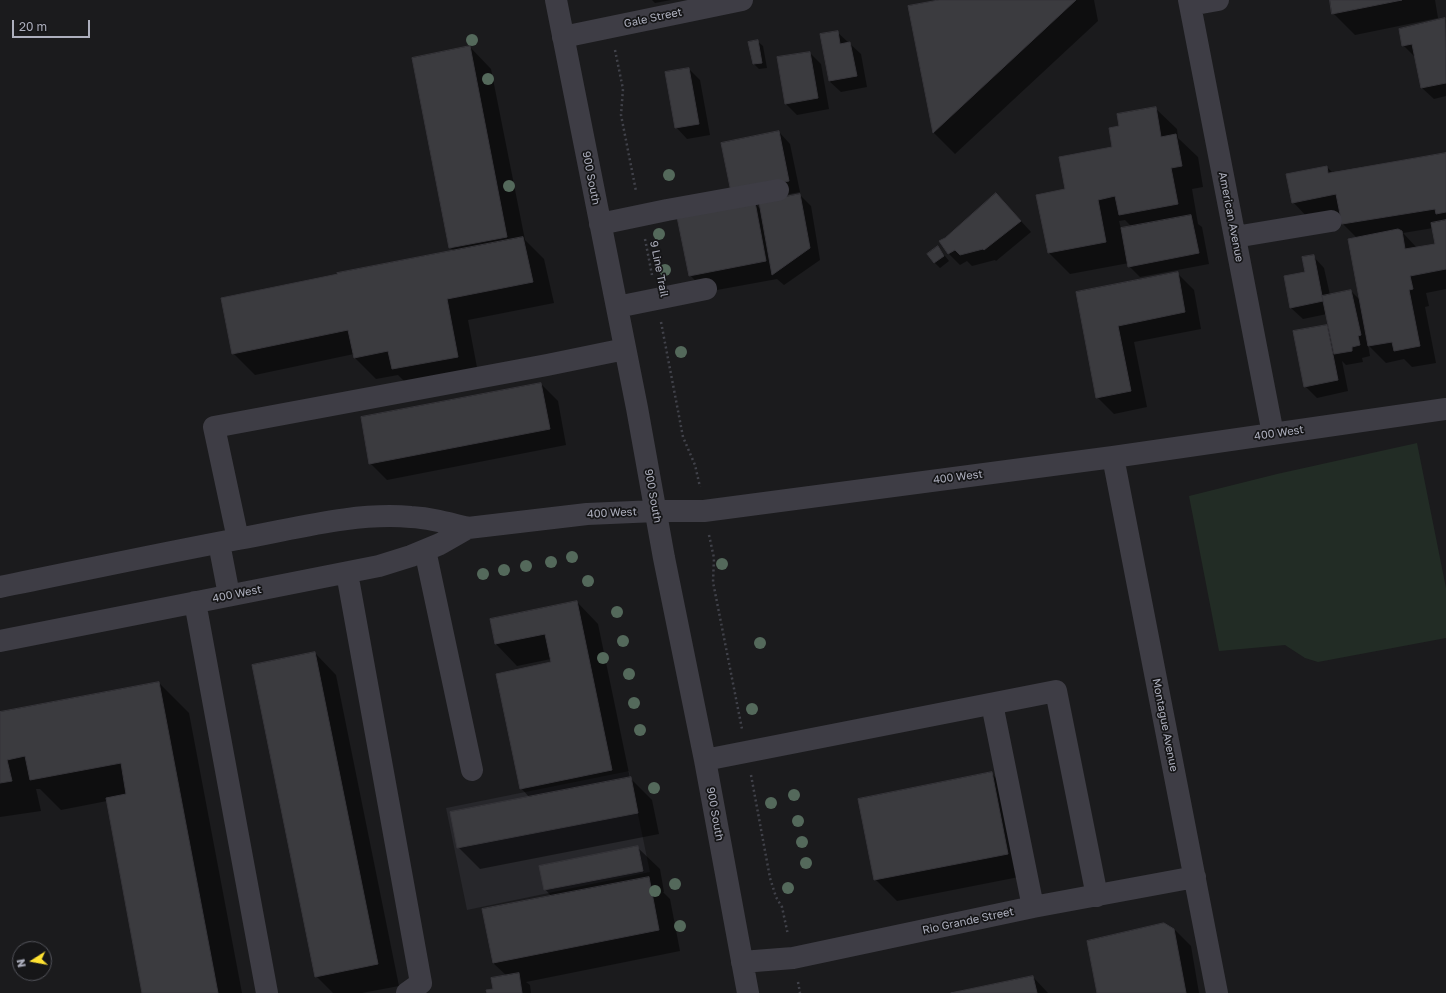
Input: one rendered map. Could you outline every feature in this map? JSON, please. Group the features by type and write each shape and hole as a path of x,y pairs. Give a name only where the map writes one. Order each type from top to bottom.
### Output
{"street":[{"name":"900 South","path":"556,0 626,349 748,993"},
{"name":"Gale Street","path":"563,37 742,0"},
{"path":"1190,3 1218,0"},
{"name":"American Avenue","path":"1190,3 1273,434"},
{"path":"600,224 778,190"},
{"path":"1235,237 1331,221"},
{"path":"617,306 706,289"},
{"path":"229,595 229,541 214,427 626,349"},
{"name":"400 West","path":"0,587 355,517 384,515 412,516 468,528 587,514 656,511 704,511 1113,457 1446,408"},
{"name":"Montague Avenue","path":"1113,457 1217,993"},
{"name":"400 West","path":"0,641 379,566 411,556 440,544 468,528"},
{"path":"425,550 472,770"},
{"path":"347,573 421,983 407,993"},
{"path":"195,602 267,993"},
{"path":"705,760 1056,691 1097,896"},
{"path":"992,704 1032,907"},
{"name":"Rio Grande Street","path":"742,962 793,958 1032,907 1195,877"}],"path":[{"name":"9 Line Trail","path":"613,45 623,89 621,115 683,437 695,465 700,488"}],"shaded area":[{"path":"1417,443 1446,588 1446,638 1318,662 1305,658 1285,645 1219,651 1189,496 1277,474"},
{"path":"629,771 650,872 467,910 446,808"}],"building":[{"path":"939,0 1076,0 933,133 908,6"},
{"path":"1330,0 1402,0 1332,14"},
{"path":"1445,18 1446,83 1421,88 1412,44 1402,46 1399,29"},
{"path":"838,31 840,44 850,42 857,76 829,81 820,34"},
{"path":"758,40 762,63 753,64 748,42"},
{"path":"470,46 507,237 449,248 412,58"},
{"path":"810,52 818,98 785,104 777,57"},
{"path":"689,68 699,124 675,128 665,72"},
{"path":"1156,107 1161,137 1176,134 1182,166 1171,168 1178,204 1119,215 1115,196 1098,200 1106,242 1048,253 1036,195 1065,189 1059,157 1112,147 1109,128 1119,126 1117,114"},
{"path":"779,131 789,181 731,192 721,143"},
{"path":"1446,153 1446,212 1436,214 1435,209 1342,224 1336,194 1292,203 1286,174 1327,166 1328,173"},
{"path":"996,193 1021,221 984,250 960,255 955,250 948,254 939,241 945,238"},
{"path":"800,194 810,248 772,275 759,202"},
{"path":"755,202 766,261 689,276 677,217"},
{"path":"1191,215 1199,253 1128,267 1121,228"},
{"path":"1446,220 1446,269 1410,276 1413,289 1409,290 1420,346 1394,351 1392,342 1368,346 1348,239 1398,229 1402,231 1405,249 1435,244 1431,223"},
{"path":"523,237 533,282 447,299 458,357 392,369 388,351 354,358 348,330 232,354 221,298 338,274 337,273"},
{"path":"938,246 944,256 934,263 927,254"},
{"path":"1314,255 1323,301 1290,308 1284,276 1305,272 1302,257"},
{"path":"1178,272 1185,312 1118,326 1131,391 1096,398 1076,292"},
{"path":"1351,290 1361,335 1358,336 1360,345 1352,347 1352,351 1334,354 1322,296"},
{"path":"1327,325 1338,380 1304,387 1293,331"},
{"path":"541,383 550,429 369,464 361,417"},
{"path":"577,601 612,770 520,789 496,674 551,662 545,634 495,644 490,619"},
{"path":"315,652 378,964 315,977 252,665"},
{"path":"159,682 218,993 142,993 106,798 126,794 121,763 30,780 25,756 7,760 12,781 0,783 0,712"},
{"path":"992,772 1008,854 874,880 858,799"},
{"path":"631,777 638,813 457,848 450,812"},
{"path":"638,846 643,871 544,890 539,866"},
{"path":"649,877 659,930 493,963 482,909"},
{"path":"1164,923 1174,929 1186,993 1097,993 1087,941"},
{"path":"519,973 522,993 487,993 486,990 493,989 491,978"},
{"path":"1033,976 1037,993 951,993"}]}
